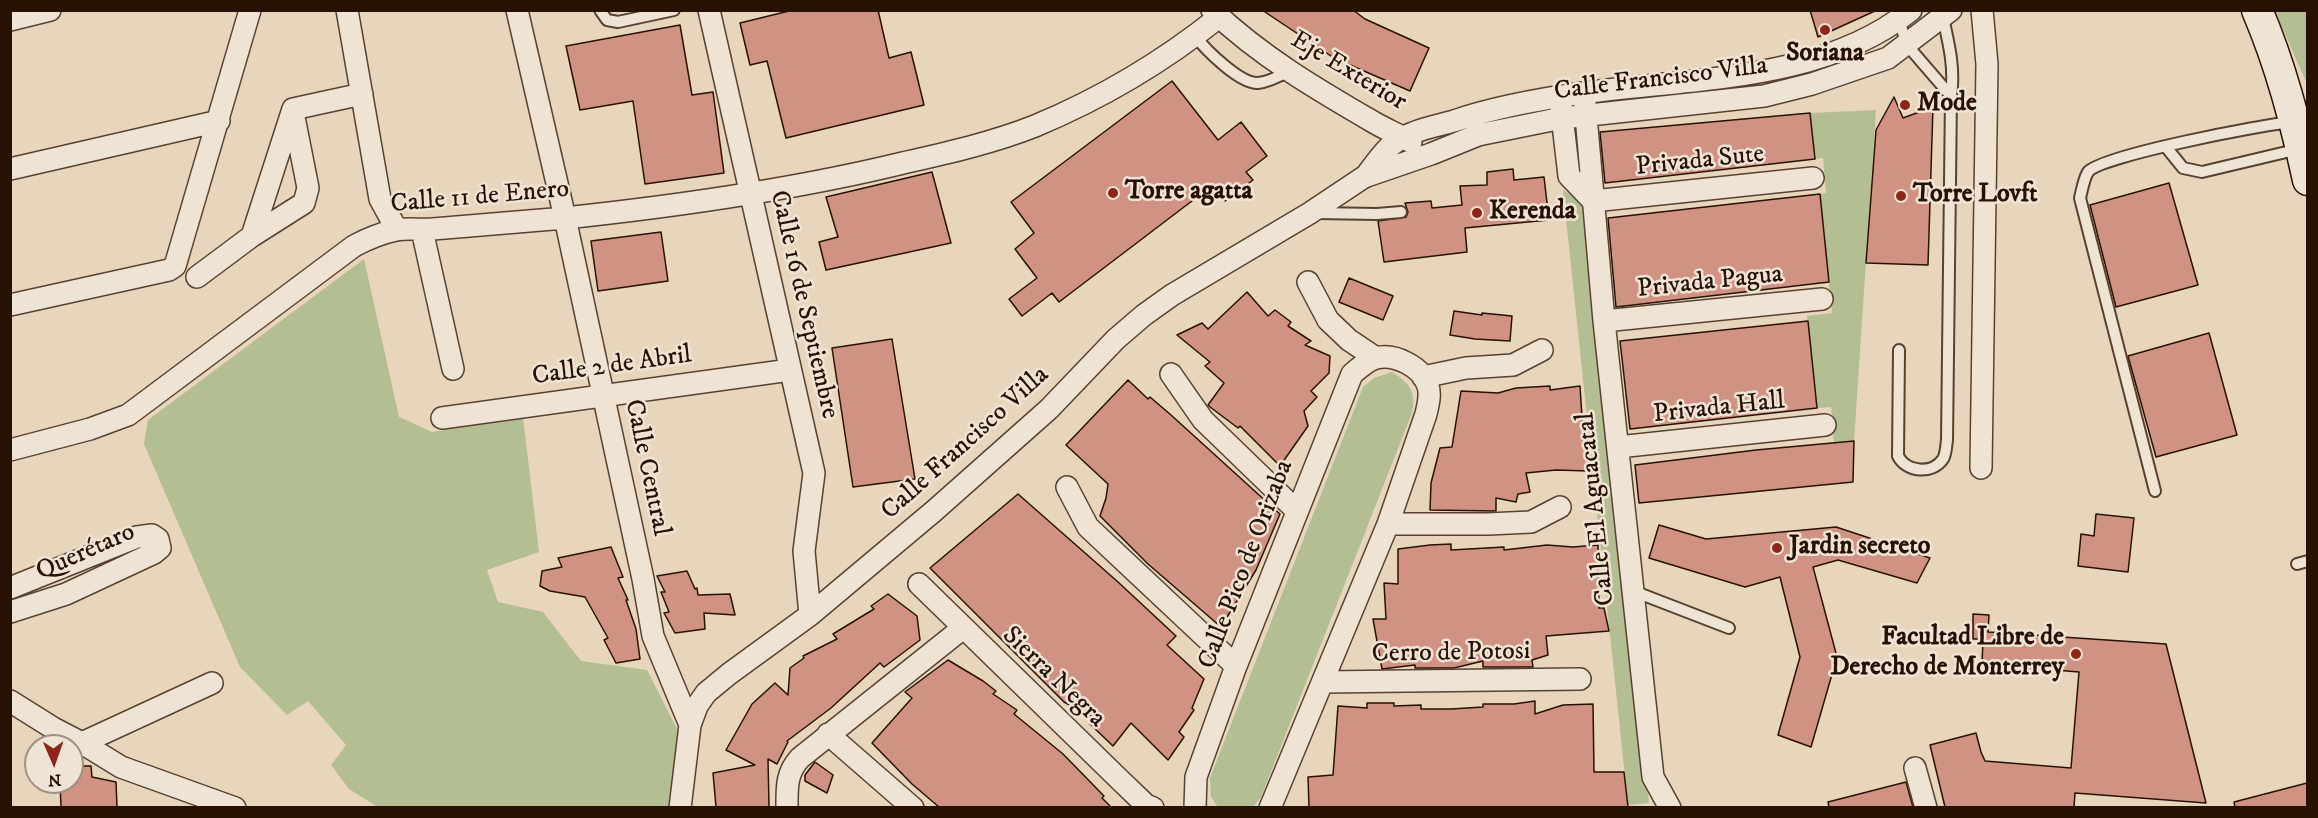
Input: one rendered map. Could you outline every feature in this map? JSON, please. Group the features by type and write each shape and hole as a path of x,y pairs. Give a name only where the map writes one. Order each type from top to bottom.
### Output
{"main road":[{"path":"2258,10 2276,54 2301,131 2307,180"}],"street":[{"path":"10,20 50,10"},
{"path":"10,305 169,270 175,266 250,10"},
{"path":"347,10 380,199 397,230"},
{"name":"Calle Central","path":"517,10 565,218 643,579 653,636 690,725"},
{"name":"Calle 16 de Septiembre","path":"709,10 814,473 804,551 810,615"},
{"path":"1981,468 1987,64 1982,10"},
{"name":"Calle 11 de Enero","path":"10,450 90,429 128,415 354,246 371,238 397,230 565,218 750,194 867,172 952,152 1034,126 1102,94 1195,36 1216,14"},
{"name":"Eje Exterior","path":"1216,14 1289,71 1431,154"},
{"name":"Calle Francisco Villa","path":"680,807 690,725 697,706 706,693 810,615 934,512 1040,417 1116,339 1172,295 1310,213 1364,177 1478,135 1562,118 1764,96 1888,58 1947,14"},
{"name":"Calle Francisco Villa","path":"1364,177 1388,147 1403,137 1477,113 1560,96 1731,78 1793,64 1846,48 1905,15"},
{"path":"1846,48 1853,70"},
{"name":"Calle El Aguacatal","path":"1584,93 1604,321 1653,777 1670,807"},
{"path":"293,110 362,94"},
{"path":"1560,96 1569,176 1593,201"},
{"path":"252,236 293,110"},
{"path":"198,277 307,198 308,188 293,110"},
{"path":"10,169 219,121"},
{"name":"Privada Sute","path":"1593,201 1813,178"},
{"path":"422,230 453,369"},
{"path":"1270,807 1388,524 1426,414 1429,398 1428,386 1412,366 1401,360 1376,358 1349,340 1328,320 1308,282"},
{"name":"Privada Pagua","path":"1604,321 1822,299"},
{"path":"1423,377 1466,368 1513,365 1542,350"},
{"name":"Calle Pico de Orizaba","path":"1195,807 1196,777 1236,666 1297,510 1352,374 1376,358"},
{"name":"Calle 2 de Abril","path":"442,418 790,370"},
{"path":"1171,374 1203,420 1297,510"},
{"name":"Privada Hall","path":"1618,447 1825,425"},
{"path":"1067,487 1088,527 1236,666"},
{"path":"1388,524 1531,522 1560,507"},
{"name":"Querétaro","path":"10,588 137,537 152,535 159,544 160,548 154,553 66,594 10,612"},
{"name":"Sierra Negra","path":"920,584 1126,786 1146,805 1153,807"},
{"path":"787,807 787,779 792,766 828,734 963,628"},
{"name":"Cerro de Potosi","path":"1323,682 1580,679"},
{"path":"84,742 212,683"},
{"path":"10,701 64,734"},
{"path":"828,734 913,807"},
{"path":"84,744 121,767 236,807"},
{"path":"1915,768 1926,807"}],"lane":[{"path":"600,10 603,16 612,22 636,14 674,10"},
{"path":"1899,350 1898,456 1904,466 1911,469 1929,469 1939,464 1945,456 1947,440 1953,69 1947,14"},
{"path":"1905,15 1907,45 1951,96"},
{"path":"1195,36 1214,57 1249,82 1265,82 1289,71"},
{"path":"2156,491 2080,198 2088,171 2101,163 2272,124 2301,131"},
{"path":"2166,147 2183,168 2202,172 2301,131"},
{"path":"1310,213 1401,212"},
{"path":"1633,591 1729,628"}],"green space":[{"path":"2275,11 2307,11 2307,84 2277,16"},
{"path":"1876,110 1854,441 1834,443 1831,407 1817,408 1807,316 1832,313 1820,194 1826,193 1823,158 1815,159 1810,113"},
{"path":"1563,190 1586,203 1649,803 1628,805"},
{"path":"364,259 399,417 432,432 523,417 539,552 487,570 498,602 543,612 581,661 647,670 677,729 677,777 672,807 378,807 349,789 331,765 346,745 308,701 287,715 240,667 144,444 148,420"},
{"path":"1392,372 1410,389 1413,400 1412,413 1261,797 1253,807 1218,807 1211,797 1210,778 1363,387 1374,378"}],"building":[{"path":"793,10 878,10 889,58 911,52 924,105 786,138 767,61 750,65 740,23"},
{"path":"1262,10 1353,10 1365,19 1429,48 1410,91 1334,58"},
{"name":"Soriana","path":"1810,10 1877,10 1818,37"},
{"path":"680,25 692,95 713,92 724,173 645,184 633,101 580,110 566,46"},
{"name":"Torre agatta","path":"1172,81 1218,140 1241,122 1267,156 1246,172 1253,180 1225,201 1213,185 1059,302 1052,293 1022,316 1009,299 1037,278 1015,249 1034,233 1011,202"},
{"name":"Torre Lovft","path":"1894,97 1903,118 1933,107 1928,265 1866,263 1876,130"},
{"path":"1810,113 1815,159 1605,183 1600,132"},
{"name":"Kerenda","path":"1513,169 1514,180 1544,177 1549,220 1465,228 1467,252 1384,262 1378,221 1406,217 1408,212 1405,203 1431,201 1432,208 1462,205 1460,186 1487,185 1487,172"},
{"path":"932,172 951,243 826,270 819,242 838,237 826,197"},
{"path":"2169,183 2198,285 2116,307 2090,205"},
{"path":"1820,194 1829,282 1616,307 1608,218"},
{"path":"661,232 668,281 598,291 591,241"},
{"path":"1349,278 1393,296 1383,320 1339,302"},
{"path":"1247,292 1268,316 1275,310 1291,322 1288,326 1311,341 1305,345 1330,356 1329,373 1311,391 1317,397 1304,411 1308,426 1280,466 1240,426 1238,428 1208,405 1224,383 1205,366 1210,362 1177,335 1202,323 1208,329"},
{"path":"1454,311 1512,316 1510,341 1450,335"},
{"path":"1808,321 1817,408 1630,429 1620,341"},
{"path":"2209,333 2237,435 2156,457 2128,356"},
{"path":"892,339 915,479 853,487 832,348"},
{"path":"1128,380 1148,399 1150,397 1171,415 1280,514 1256,570 1221,627 1148,564 1100,516 1108,484 1066,445"},
{"path":"1550,386 1550,390 1580,386 1584,449 1587,448 1589,471 1556,470 1526,473 1530,492 1518,494 1516,502 1496,498 1496,511 1430,510 1431,483 1440,448 1452,447 1461,391 1498,393 1516,388"},
{"path":"1854,441 1853,482 1639,503 1635,465"},
{"path":"1018,494 1176,636 1167,645 1204,679 1192,708 1194,710 1179,732 1184,737 1168,760 1131,723 1113,746 1090,724 1096,719 1064,702 930,568"},
{"path":"2096,514 2134,518 2128,572 2078,566 2081,534 2094,536"},
{"name":"Jardin secreto","path":"1659,525 1706,539 1836,527 1930,558 1917,583 1838,560 1813,567 1837,657 1811,747 1778,735 1800,657 1780,577 1745,587 1649,558"},
{"path":"1451,544 1451,550 1504,547 1504,550 1547,545 1573,547 1598,545 1599,608 1604,608 1609,631 1546,636 1548,655 1532,660 1533,667 1483,667 1483,661 1454,668 1415,668 1415,665 1382,669 1373,619 1386,619 1384,583 1398,584 1398,549"},
{"path":"611,547 623,577 618,578 628,600 626,600 636,629 640,659 616,663 604,640 608,638 585,597 550,591 540,586 542,571 562,567 558,558"},
{"path":"687,571 695,589 697,588 698,595 730,594 735,615 704,613 705,629 675,633 664,613 669,612 661,592 665,592 657,576"},
{"path":"888,594 917,616 920,640 884,667 880,663 831,708 787,741 777,764 768,759 769,807 716,807 713,773 755,765 726,750 752,704 775,683 788,695 790,668 804,658 803,656 837,639 833,634 874,609 871,606"},
{"name":"Facultad Libre de Derecho de Monterrey","path":"1973,614 1989,615 1988,632 2166,644 2206,803 2075,793 2074,807 1945,807 1930,745 1976,733 1985,761 2071,768 2079,672 1982,664 1983,639 1973,639"},
{"path":"948,660 996,691 993,694 1017,710 1014,714 1063,754 1104,796 1102,798 1111,807 939,807 912,784 872,743 912,698 905,692"},
{"path":"1535,701 1535,714 1563,705 1593,704 1594,772 1624,772 1628,807 1309,807 1308,777 1333,775 1338,706 1367,708 1367,703 1394,703 1394,706 1421,705 1421,709 1451,709 1483,707 1483,704"},
{"path":"815,762 833,775 827,793 805,781 805,775"},
{"path":"84,766 91,766 92,777 116,782 117,807 61,807 60,794 84,794"},
{"path":"1906,782 1913,807 1829,807 1828,802"},
{"path":"2307,783 2307,807 2235,807 2234,802"}],"place":[{"name":"Soriana","path":"1825,30"},
{"name":"Mode","path":"1905,105"},
{"name":"Torre agatta","path":"1113,193"},
{"name":"Torre Lovft","path":"1901,196"},
{"name":"Kerenda","path":"1477,213"},
{"name":"Jardin secreto","path":"1777,548"},
{"name":"Facultad Libre de Derecho de Monterrey","path":"2076,654"}]}
